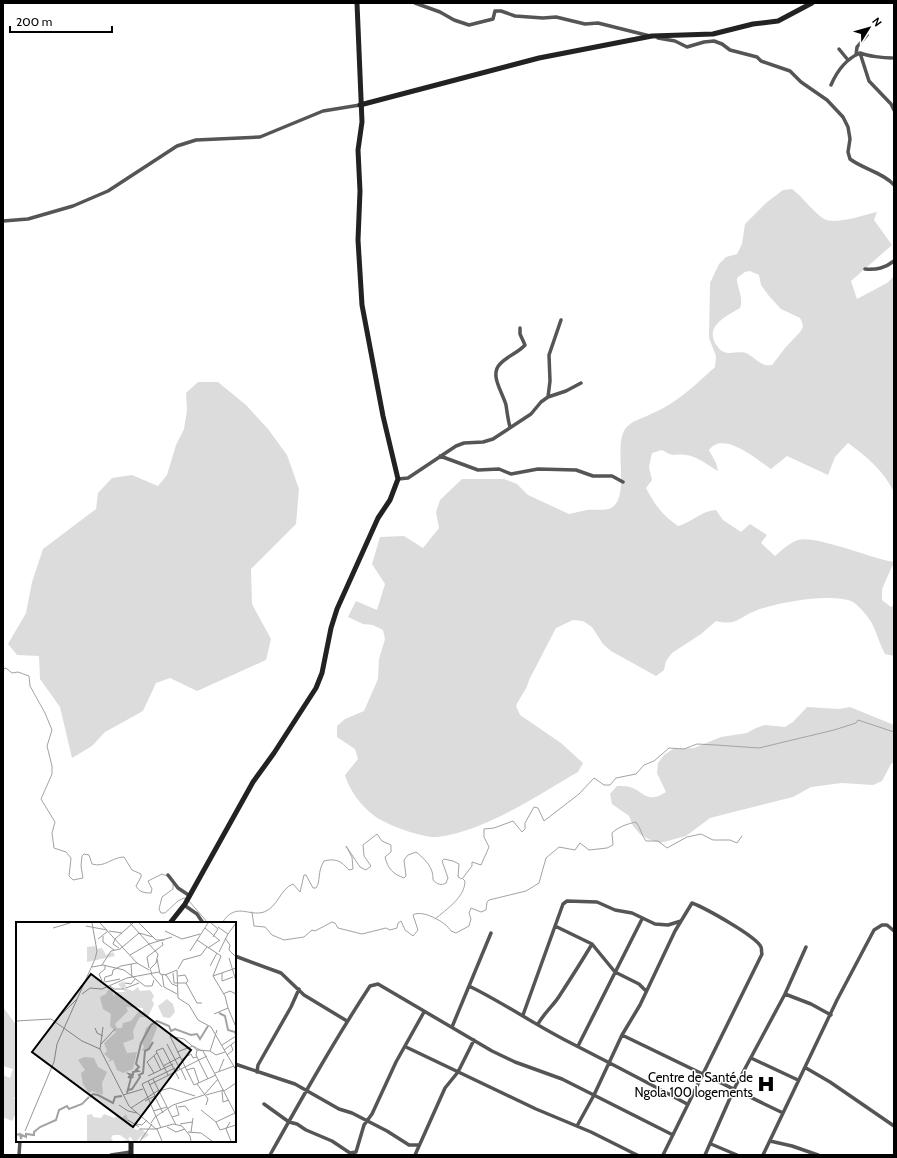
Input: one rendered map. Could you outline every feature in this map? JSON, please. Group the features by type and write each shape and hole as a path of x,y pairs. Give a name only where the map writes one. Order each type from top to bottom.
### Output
{"street":[{"path":"171,922 185,905 253,782 281,743 318,683 337,609 378,518 390,500 398,478 383,416 362,304 358,240 360,210 358,150 362,122 360,105 361,86 357,3"},
{"path":"3,221 28,219 73,206 108,191 129,179 158,156 183,144 196,140 260,137 323,111 360,105 539,58 652,36 713,34 753,24 778,21 812,3"},
{"path":"415,4 440,12 454,20 469,25 493,19 495,11 501,10 515,16 543,18 556,17 585,24 598,23 675,41 687,47 714,41 722,44 730,50 757,57 761,61 790,71 801,82 827,100 843,117 848,127 850,139 848,152 850,159 878,175 884,176 894,185"},
{"path":"866,35 857,47 858,54 869,81 891,104 894,110"},
{"path":"840,49 848,60"},
{"path":"831,85 835,76 848,60 858,54 892,58"},
{"path":"865,269 877,269 888,266 894,261"},
{"path":"548,397 550,381 549,355 561,320"},
{"path":"510,427 505,404 496,378 496,370 499,364 524,345 520,334 520,328"},
{"path":"398,478 408,478 456,446 464,443 483,442 493,438 531,414 541,402 548,397 566,391 581,382"},
{"path":"440,456 478,470 499,469 511,474 538,469 576,470 593,476 612,476 623,482"},
{"path":"168,875 178,888 189,897"},
{"path":"523,1016 563,904 572,900 597,902 616,910 632,913 642,919 668,925 681,920"},
{"path":"577,1126 594,1095 622,1035 646,991 681,920 692,903 754,940 761,947 762,954 701,1074 663,1155"},
{"path":"185,905 197,914 202,922"},
{"path":"578,1046 642,919"},
{"path":"763,1155 798,1080 806,1068 874,930 882,925 887,925 894,931"},
{"path":"555,926 592,944 615,972 639,984 646,991"},
{"path":"452,1027 491,933"},
{"path":"538,1024 560,995 565,984 578,969 592,944"},
{"path":"705,1155 734,1089 785,994 806,947"},
{"path":"236,956 281,972 298,989 347,1021"},
{"path":"270,1155 306,1090 324,1064 347,1021 370,986 374,984 378,984 424,1012 515,1062 562,1079 673,1135"},
{"path":"469,986 578,1046 595,1057 609,1062 687,1104"},
{"path":"257,1072 258,1065 291,1008 298,989"},
{"path":"785,994 831,1015"},
{"path":"264,1104 289,1122 297,1124 306,1130 332,1141 350,1154 356,1152 366,1121 372,1114 396,1062 406,1047 424,1012"},
{"path":"622,1035 783,1114"},
{"path":"417,1154 419,1145 445,1088 458,1072 474,1040"},
{"path":"406,1047 637,1155"},
{"path":"751,1058 798,1080"},
{"path":"236,1064 270,1075 306,1090 339,1109 352,1113 409,1145 419,1145"},
{"path":"806,1068 830,1082 894,1126"},
{"path":"770,1141 792,1146 818,1155"},
{"path":"19,1155 20,1142"},
{"path":"111,1155 131,1153 131,1142"},
{"path":"711,1144 737,1155"}],"shaded area":[{"path":"792,189 820,217 829,221 850,219 877,212 874,220 892,245 851,281 857,299 887,283 894,276 894,492 885,477 874,464 848,443 835,457 828,475 787,456 771,469 740,449 723,443 715,445 709,450 716,463 718,471 694,457 686,455 672,455 662,450 652,453 649,467 652,480 646,488 660,510 678,526 701,514 716,510 723,520 741,532 750,524 767,535 761,543 775,556 792,543 798,540 806,539 830,544 894,562 882,589 882,600 891,607 894,605 894,656 885,654 873,625 857,605 851,601 842,599 817,598 789,602 755,611 733,622 729,623 716,621 701,634 672,653 666,661 664,670 656,676 611,651 603,644 592,627 583,621 573,620 556,628 516,706 520,715 561,743 583,763 578,772 510,811 473,828 455,834 437,837 426,836 396,827 378,818 360,802 347,782 345,775 358,759 355,749 337,737 337,726 345,719 364,711 378,679 379,659 385,639 383,630 373,625 363,624 348,617 356,601 377,610 385,584 372,564 380,537 404,536 423,548 439,528 436,512 440,500 462,479 504,479 517,484 528,495 569,514 587,510 611,508 617,502 620,494 621,448 622,437 625,429 634,422 669,405 693,387 715,367 716,356 709,338 710,283 719,264 726,257 737,254 742,244 745,224 766,203 783,190","holes":["750,271 759,275 761,285 769,296 781,309 800,318 803,327 772,365 762,364 745,353 727,353 722,351 715,343 713,337 713,331 719,322 740,308 741,297 737,278 745,272"]},
{"path":"198,382 218,382 246,405 268,429 287,455 299,489 296,524 251,569 252,604 271,639 266,660 197,691 170,678 156,683 143,711 105,732 92,746 72,758 60,707 40,679 39,656 17,655 8,644 26,613 32,582 43,549 96,509 98,493 112,478 132,475 158,486 167,475 176,445 184,429 187,410 186,393"},
{"path":"807,707 839,709 850,707 894,725 894,762 891,764 882,781 873,785 842,783 811,787 793,797 710,818 686,836 660,843 648,839 640,834 633,826 629,816 612,804 610,794 617,786 630,787 650,797 655,797 666,792 657,773 658,763 664,755 673,749 694,748 721,737 747,733 765,725 785,727 793,722"},
{"path":"3,1007 16,1025 16,1095 14,1098 16,1101 16,1112 12,1121 3,1117 3,1075 10,1078 13,1069 3,1066"}],"waterway":[{"path":"3,669 6,668 12,673 18,672 29,676 30,686 45,713 52,730 47,746 52,766 52,774 41,799 55,822 52,833 54,848 66,852 71,858 69,876 73,880 83,878 81,866 82,856 84,854 89,855 92,864 97,865 105,864 120,857 124,857 132,870 141,874 136,886 140,891 151,893 152,889 148,881 162,874 167,876"},
{"path":"223,922 227,916 237,911 258,913 269,910 289,886 293,884 300,892 304,875 306,875 313,888 316,888 320,869 324,861 335,860 341,862 349,870 353,869 352,857 346,846 360,867 366,870 371,866 364,856 363,845 377,834 382,841 391,845 391,852 385,857 389,868 397,875 404,878 406,876 404,860 408,855 416,852 428,864 432,872 433,880 438,883 446,883 448,878 442,861 444,859 459,864 458,877 462,879 472,866 472,862 481,865 489,847 484,837 484,829 494,828 513,821 522,832 525,829 525,823 534,807 538,808 544,821 579,794 594,778 604,785 610,785 616,778 636,774 644,765 654,761 669,748 684,749 697,744 759,748 834,730 856,723 858,720 894,732"},
{"path":"252,912 254,926 265,927 272,935 284,940 304,937 312,930 315,931 332,922 335,923 338,928 362,934 386,928 390,930 397,928 398,923 401,921 405,930 413,936 418,930 413,915 417,914 434,917 451,931 456,933 469,926 471,919 469,913 471,908 481,912 486,910 487,902 489,900 526,891 539,883 546,858 559,847 575,850 580,843 589,850 607,848 613,845 612,833 623,826 636,822 646,841 658,841 667,848 687,837 701,834 713,840 730,840 737,843 742,836"},
{"path":"435,919 450,907 459,897 464,887 465,881 463,879"},
{"path":"173,884 173,889 162,897 159,909 161,913 165,913 178,901 184,898 186,899"},
{"path":"189,901 207,922"}],"place":[{"name":"Centre de Santé de Ngola 100 logements","path":"766,1084"}]}
